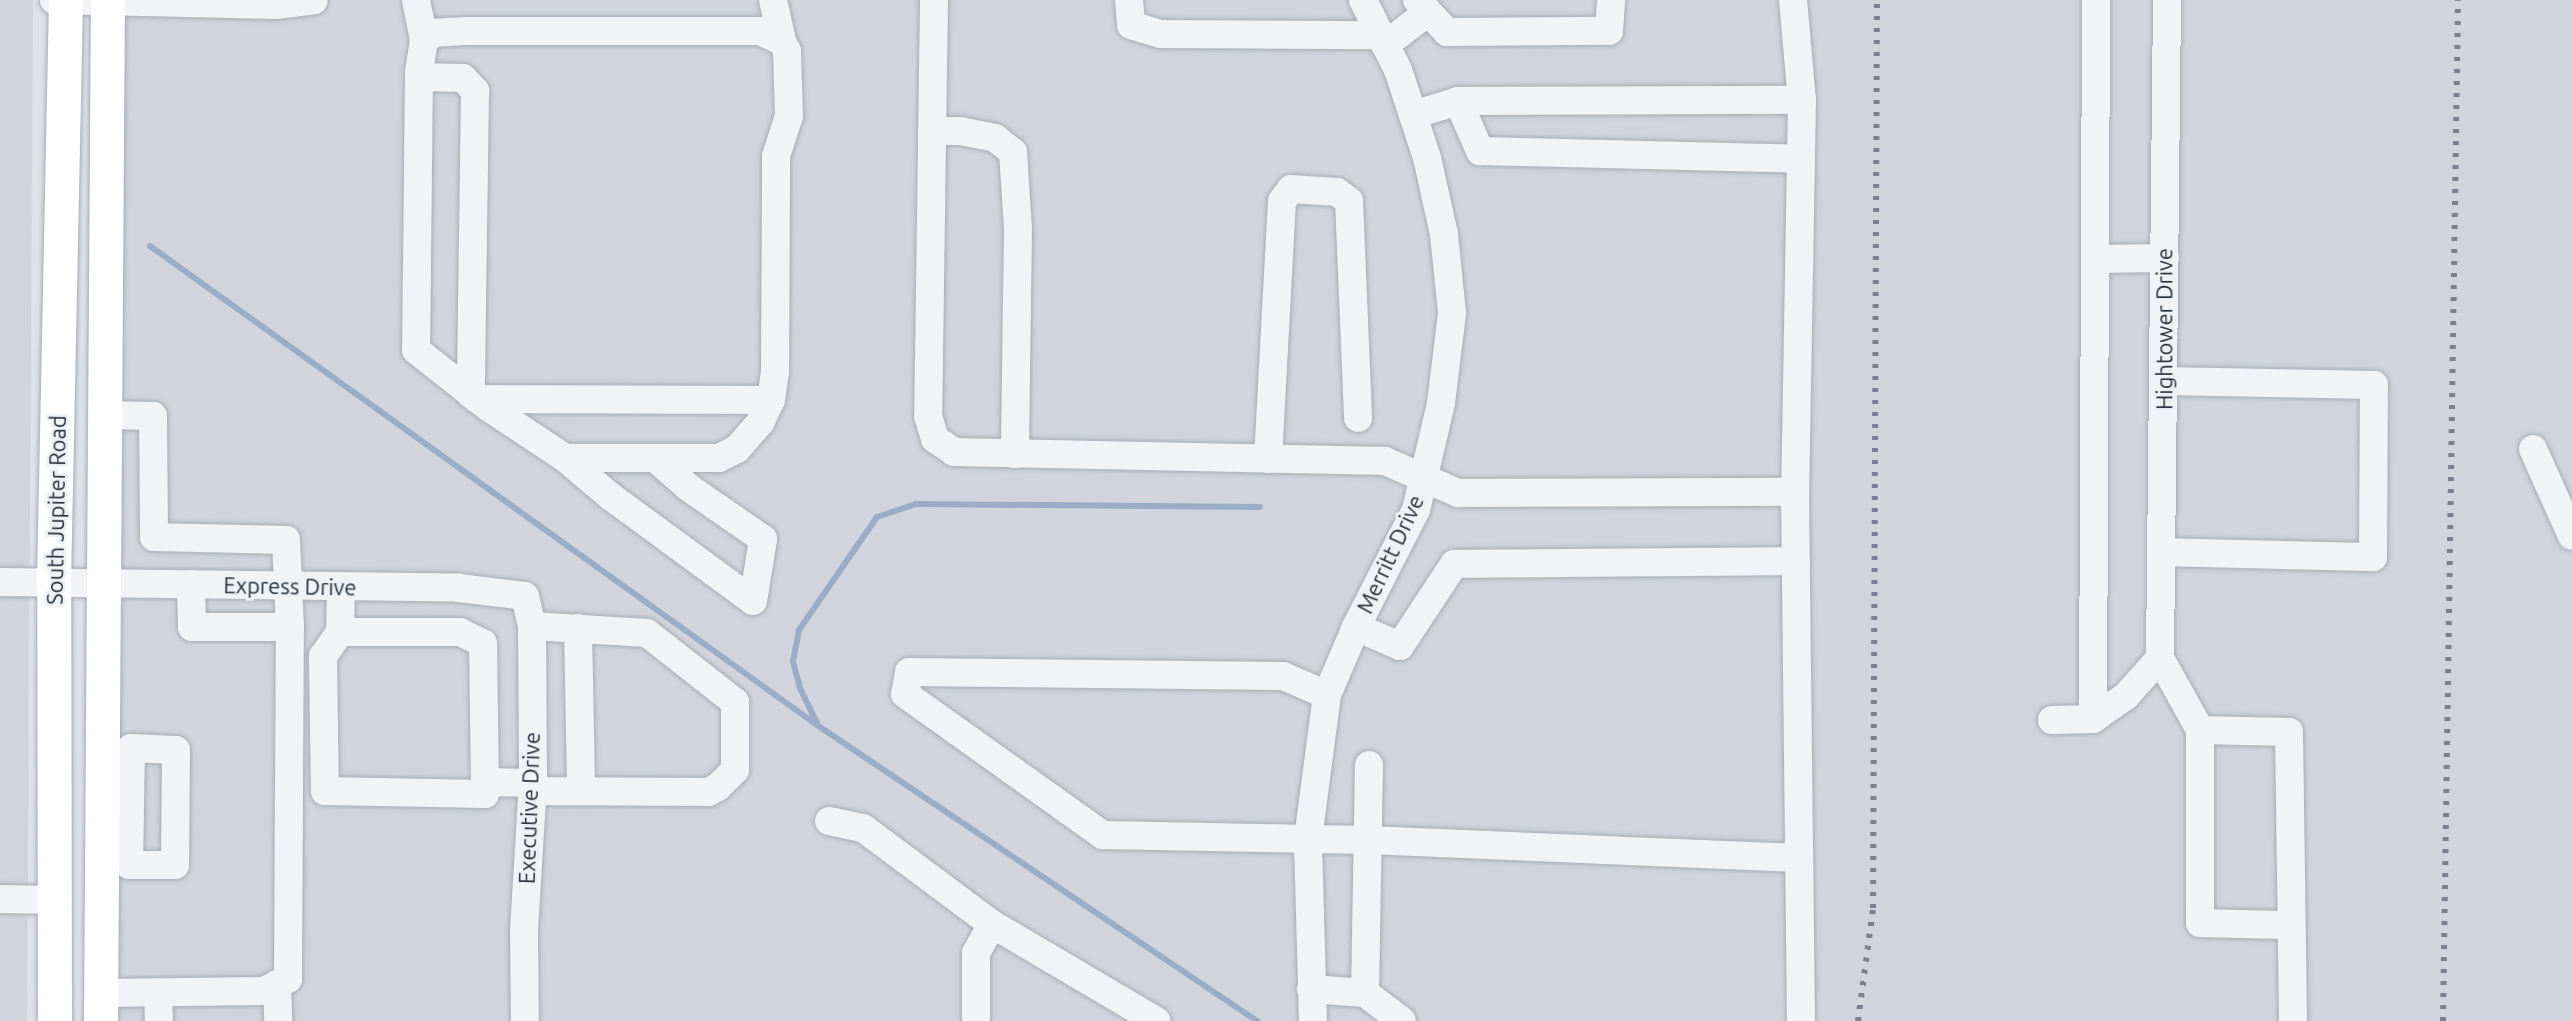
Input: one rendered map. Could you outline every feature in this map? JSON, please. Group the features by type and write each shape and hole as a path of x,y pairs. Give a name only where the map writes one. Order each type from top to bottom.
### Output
{"main road":[{"path":"101,1007 101,901 116,799 103,582 108,0"},
{"name":"South Jupiter Road","path":"55,1021 54,582 62,1"},
{"path":"55,900 101,901"}],"street":[{"path":"62,1 276,5 314,0"},
{"path":"416,0 424,40 419,77 416,350 753,601 763,539 688,487 655,458"},
{"path":"565,458 719,458 737,449 761,421 771,400 775,372 776,156 789,116 787,51 773,0"},
{"path":"934,0 928,416 935,439 954,452 1385,461 1458,493 1795,492"},
{"path":"1129,0 1131,25 1161,34 1382,40 1423,6 1447,32 1609,31 1611,0"},
{"name":"Merritt Drive","path":"1313,1021 1308,839 1327,695 1356,627 1416,510 1441,403 1452,313 1444,234 1427,158 1398,70 1363,0"},
{"path":"1793,0 1802,100 1795,492 1801,1021"},
{"path":"2093,719 2096,0"},
{"name":"Hightower Drive","path":"2160,658 2167,0"},
{"path":"424,40 434,33 467,31 760,31 782,41"},
{"path":"419,77 463,78 475,91 474,396"},
{"path":"1413,115 1458,101 1802,100"},
{"path":"1458,101 1480,151 1801,159"},
{"path":"932,131 960,131 995,138 1013,152 1018,229 1015,454"},
{"path":"1268,459 1282,201 1291,189 1337,192 1349,201 1358,418"},
{"path":"2095,259 2165,258"},
{"path":"2162,552 2373,557 2374,385 2164,381"},
{"path":"474,396 771,400"},
{"path":"101,1007 158,993 264,991 288,979 290,627 286,540 154,537 153,416 105,415"},
{"path":"2533,449 2572,536"},
{"path":"1356,627 1400,646 1454,564 1796,561"},
{"name":"Express Drive","path":"0,582 459,588 525,596"},
{"path":"191,584 192,627 290,627"},
{"path":"340,632 460,632 483,643 485,794 325,791 323,656 340,632 341,586"},
{"path":"459,588 460,632"},
{"name":"Executive Drive","path":"525,596 532,626 532,787 524,932 525,1021"},
{"path":"485,782 581,791 708,792 718,787 735,770 735,702 647,633 532,626"},
{"path":"578,628 581,791"},
{"path":"2052,720 2093,719 2126,696 2160,658 2200,730 2200,923 2291,925"},
{"path":"1327,695 1283,676 909,672 905,694 1103,835 1368,840 1799,858"},
{"path":"2200,730 2289,732 2293,1021"},
{"path":"1365,993 1369,765"},
{"path":"829,821 863,828 992,924 1157,1021"},
{"path":"0,899 55,900"},
{"path":"976,1021 976,953 992,924"},
{"path":"277,984 278,1021"},
{"path":"1311,989 1365,993 1402,1021"},
{"path":"158,993 159,1021"}],"shaded area":[{"path":"0,0 33,0 27,1021 0,1021"},
{"path":"119,0 2572,0 2572,1021 119,1021"}],"waterway":[{"path":"150,246 817,725 1257,1021"},
{"path":"817,723 800,688 793,661 799,630 877,517 916,504 1260,507"}],"railway":[{"path":"1858,1021 1873,908 1877,0"},
{"path":"2443,1021 2458,0"}]}
